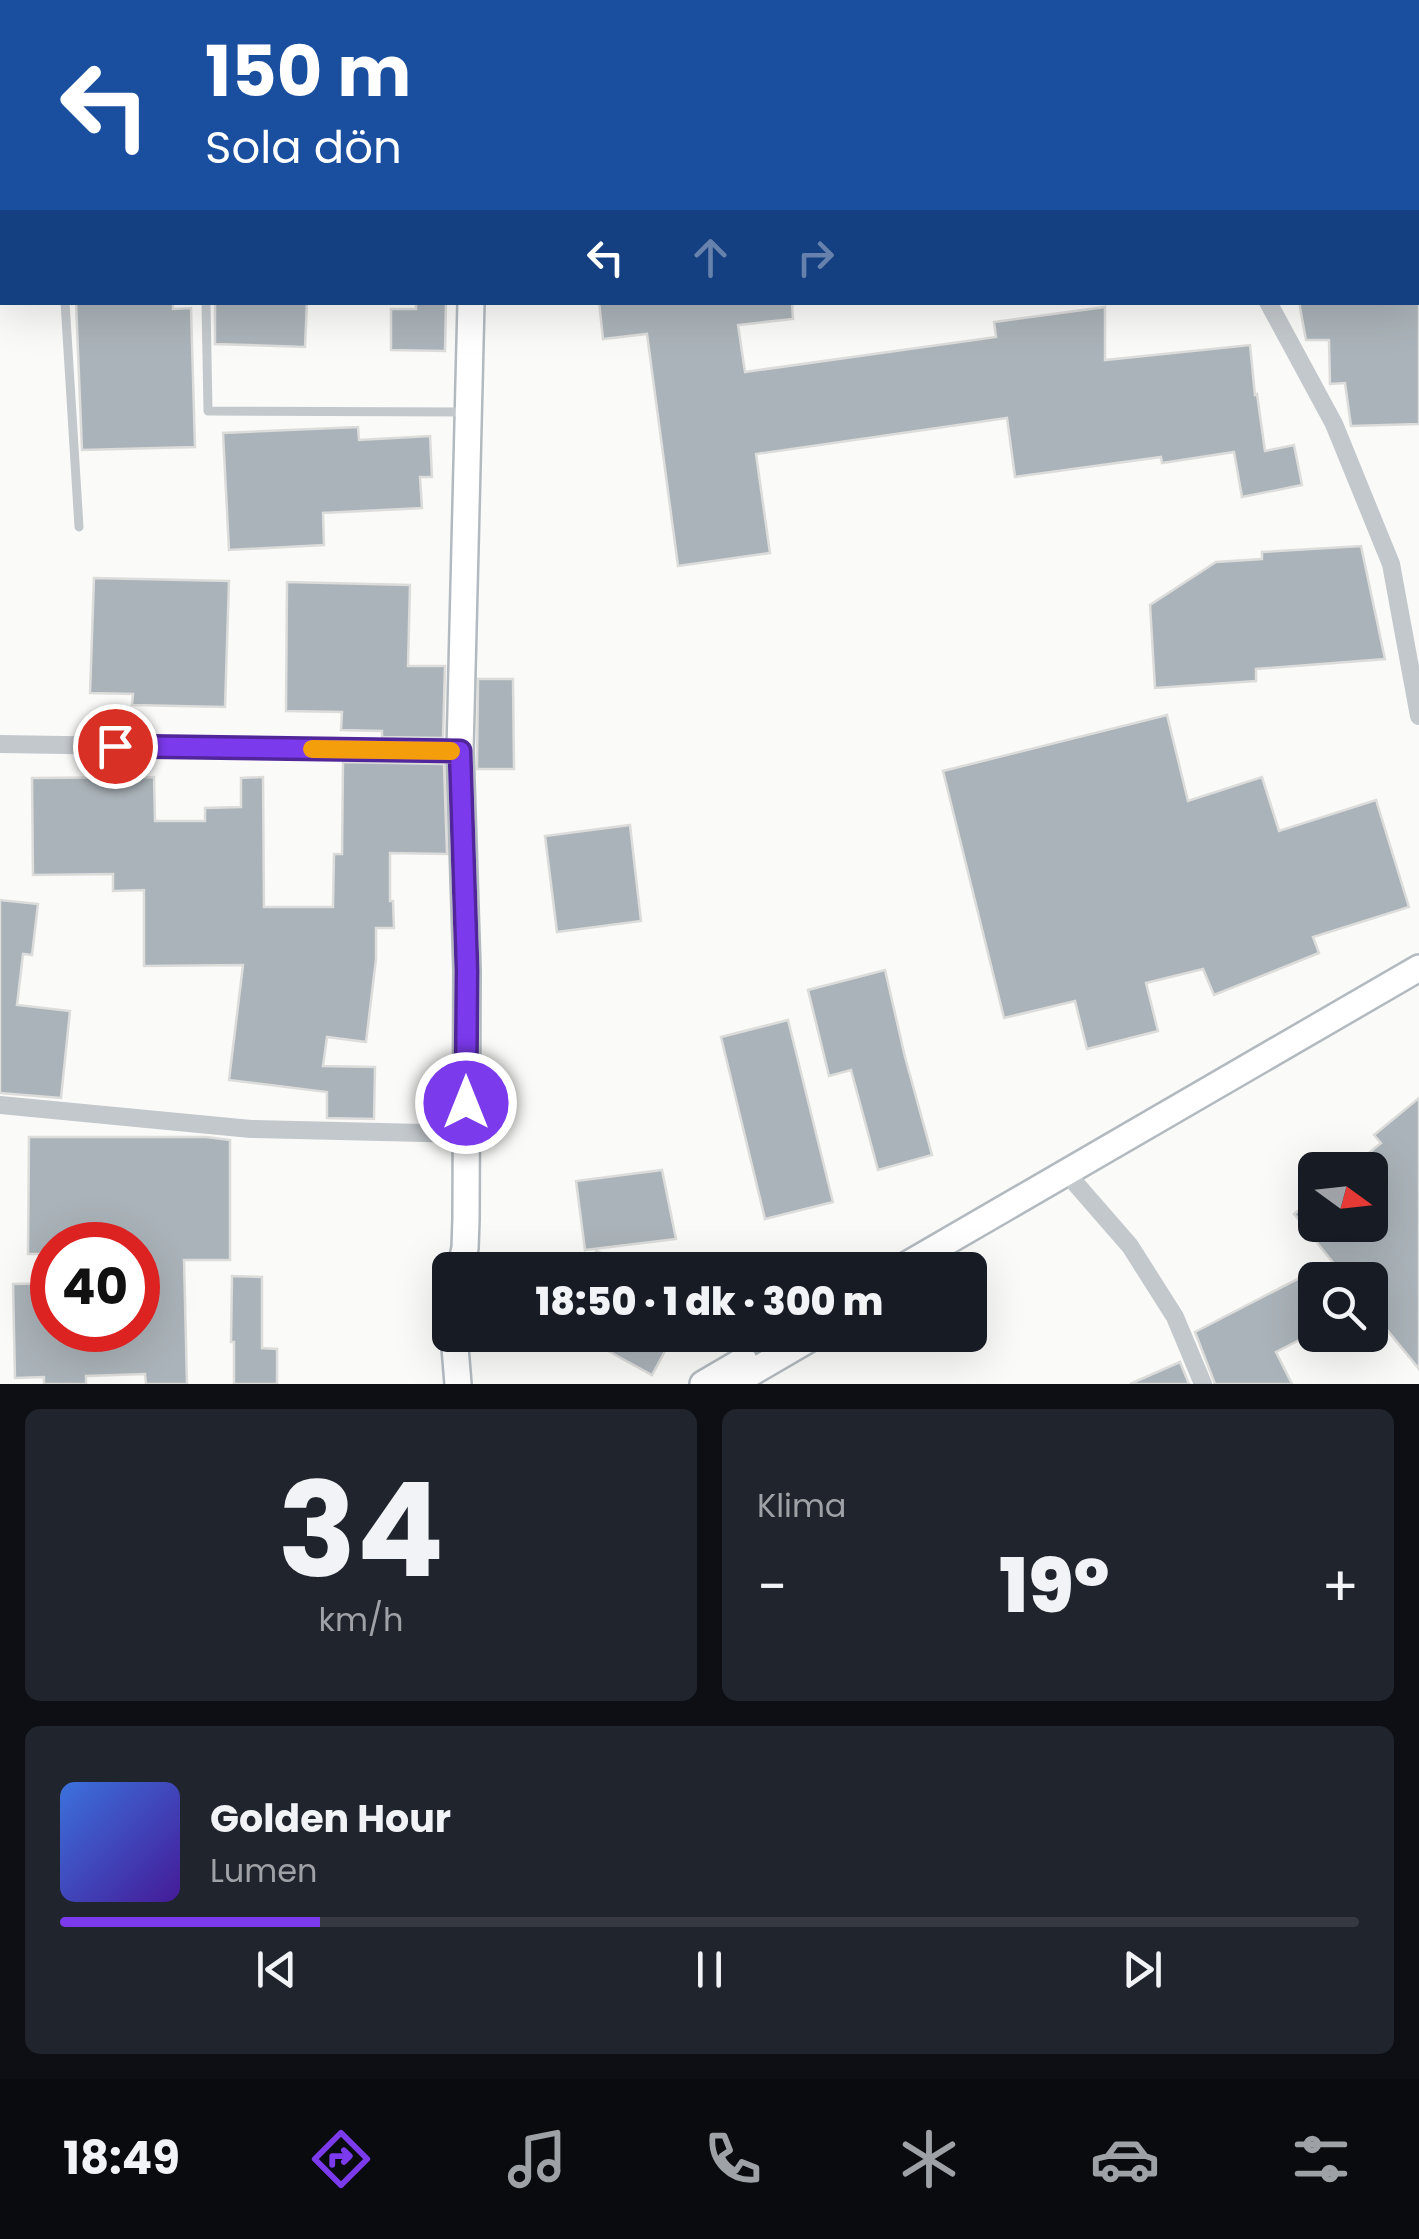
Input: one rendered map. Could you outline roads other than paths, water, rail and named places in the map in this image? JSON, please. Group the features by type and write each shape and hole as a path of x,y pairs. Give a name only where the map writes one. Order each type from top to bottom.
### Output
{"street":[{"path":"464,1252 467,970 460,751 471,305"},
{"path":"1270,305 1334,424 1391,564 1419,716"},
{"path":"0,744 460,751"},
{"path":"929,1252 1419,968"},
{"path":"959,1252 1419,987"},
{"path":"0,1105 250,1129 466,1134"},
{"path":"1076,1184 1130,1246 1174,1318 1204,1384"},
{"path":"455,1352 458,1384"},
{"path":"703,1384 758,1352"},
{"path":"732,1384 787,1352"}],"lane":[{"path":"65,305 79,527"},
{"path":"206,305 208,412 468,412"}]}
